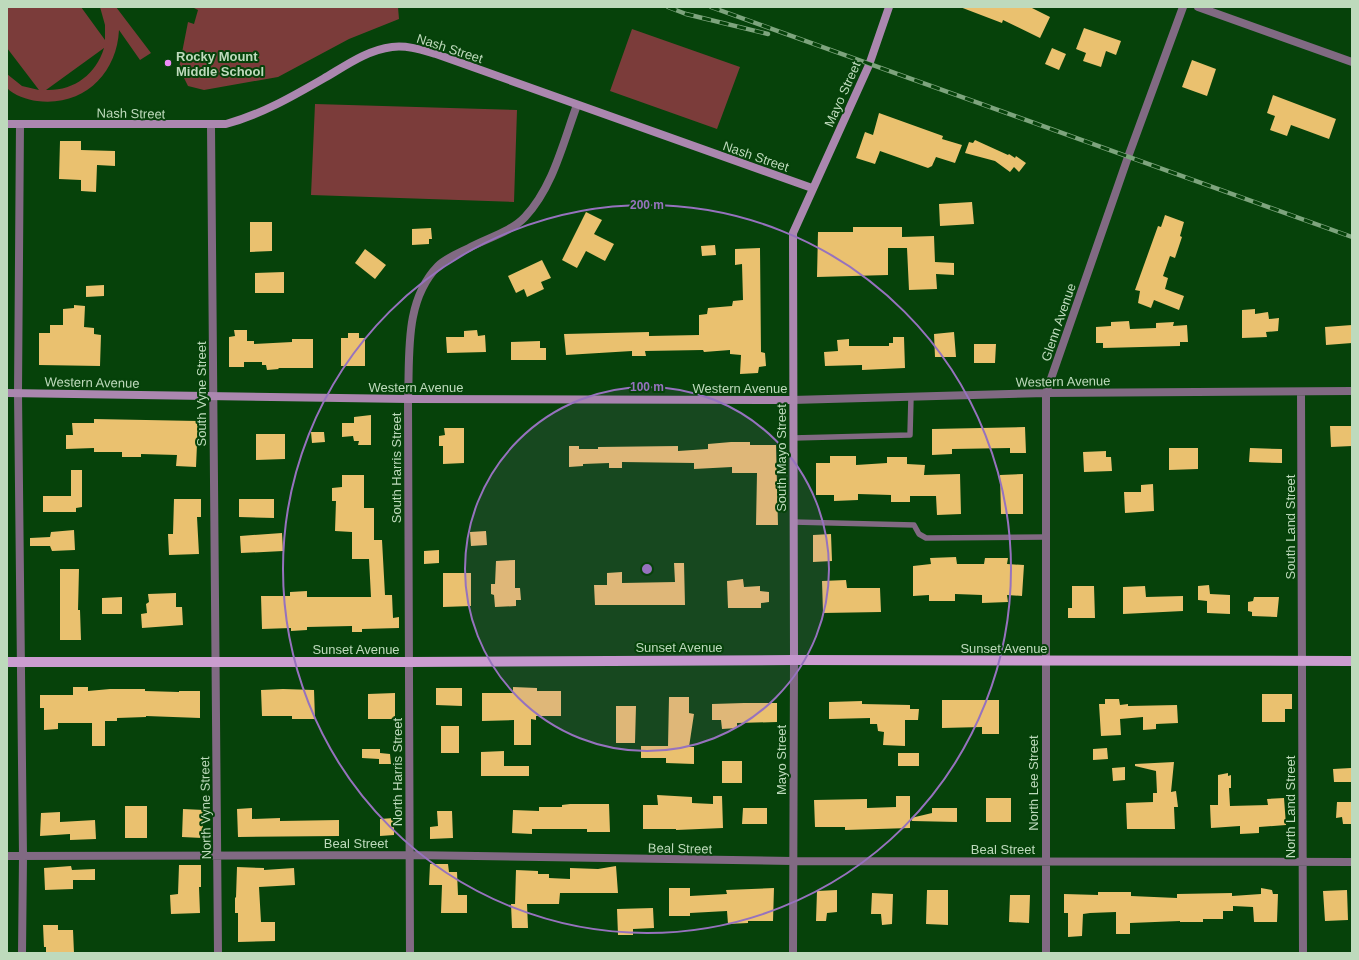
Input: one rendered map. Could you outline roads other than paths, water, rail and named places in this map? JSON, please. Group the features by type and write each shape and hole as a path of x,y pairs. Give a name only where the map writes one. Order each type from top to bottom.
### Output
{"main road":[{"name":"Sunset Avenue","path":"7,662 794,660 1352,661"}],"street":[{"name":"Mayo Street","path":"812,188 869,65 889,7"},
{"name":"Glenn Avenue","path":"1045,661 1046,393 1128,157 1183,7"},
{"path":"1198,7 1352,62"},
{"name":"Nash Street","path":"7,124 211,126 226,124 247,119 368,54 393,47 422,50 812,188"},
{"name":"South Harris Street","path":"409,662 408,399 413,313 418,294 438,266 448,258 506,230 524,218 536,203 549,181 577,105"},
{"path":"20,124 18,393 23,856 22,953"},
{"name":"South Vyne Street","path":"211,126 215,662"},
{"name":"South Mayo Street","path":"794,660 792,400 793,233 812,188"},
{"name":"Western Avenue","path":"7,393 408,399 792,400 1046,393 1352,391"},
{"name":"South Land Street","path":"1302,392 1302,662"},
{"name":"Mayo Street","path":"793,953 792,861 794,660"},
{"name":"North Lee Street","path":"1045,661 1046,953"},
{"name":"North Vyne Street","path":"215,662 218,953"},
{"name":"North Harris Street","path":"409,662 410,953"},
{"name":"North Land Street","path":"1302,662 1303,953"},
{"name":"Beal Street","path":"7,856 409,855 792,861 1352,862"}],"lane":[{"path":"793,438 910,435 911,397"},
{"path":"793,522 914,525 919,534 926,538 1046,537"}],"railway":[{"path":"668,7 686,14 768,34"},
{"path":"711,7 1352,237"}],"place":[{"name":"Rocky Mount Middle School","path":"168,63"}]}
